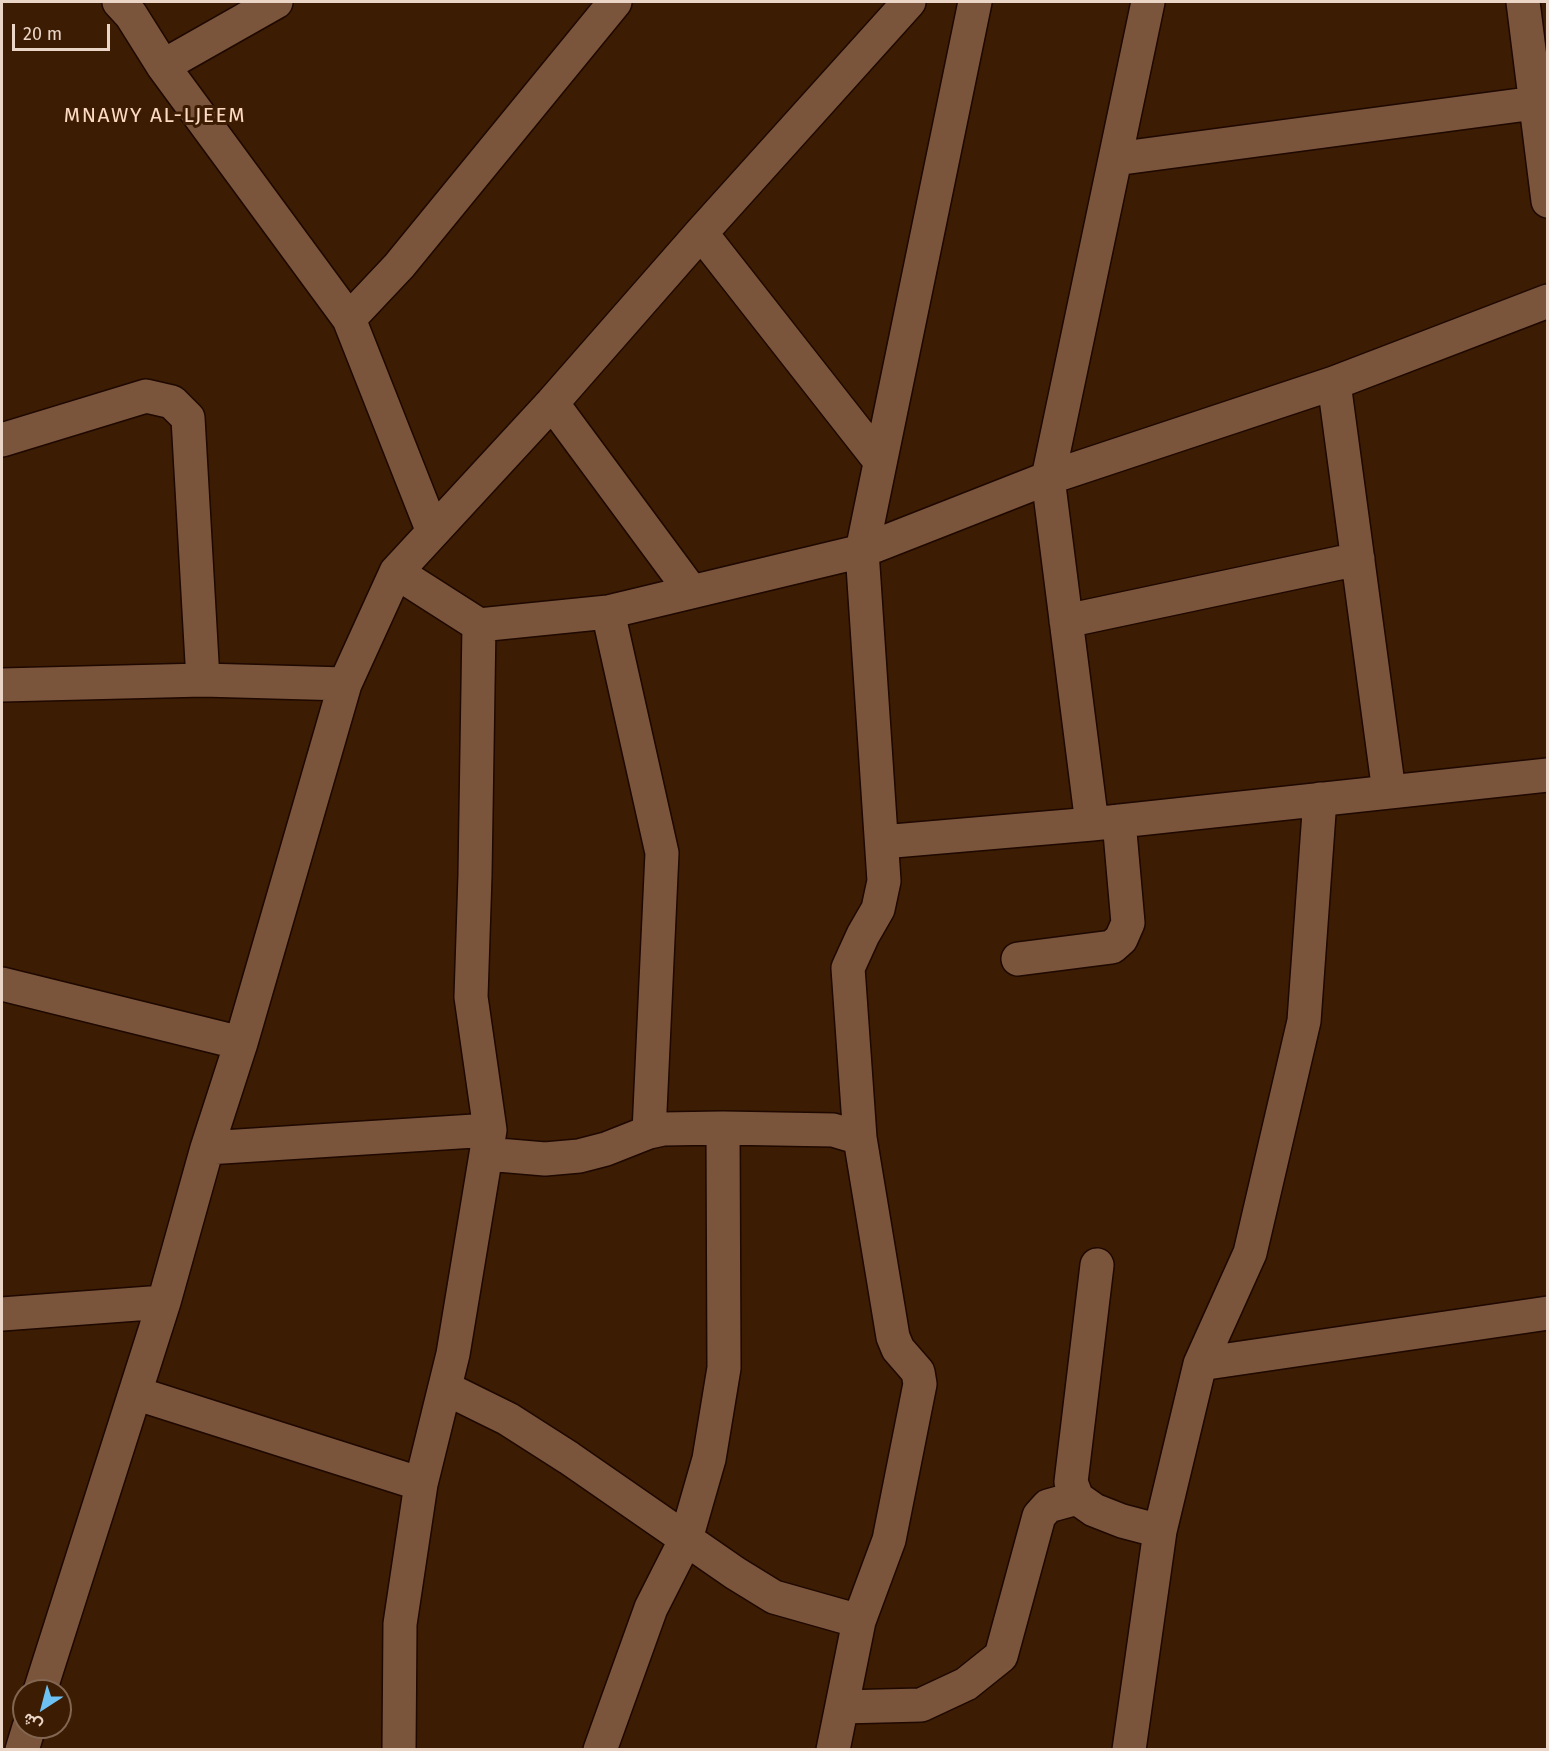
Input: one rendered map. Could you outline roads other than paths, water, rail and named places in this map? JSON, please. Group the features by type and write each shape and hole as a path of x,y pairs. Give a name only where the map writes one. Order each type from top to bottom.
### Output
{"street":[{"path":"119,2 131,15 163,66 349,319 433,532"},
{"path":"163,66 276,2"},
{"path":"349,319 399,266 615,2"},
{"path":"44,1679 164,1302 207,1148 241,1043 345,684 396,572 552,403 909,2"},
{"path":"833,1749 859,1621 889,1540 920,1384 918,1372 898,1348 893,1337 860,1137 848,968 878,909 884,881 862,551 975,2"},
{"path":"1018,959 1112,947 1121,939 1128,923 1066,621 1048,478 1148,2"},
{"path":"1523,2 1548,201"},
{"path":"1115,159 1535,103"},
{"path":"701,233 880,461"},
{"path":"396,572 479,625 608,612 862,551 1048,478 1334,383 1548,301"},
{"path":"1334,383 1389,792"},
{"path":"2,440 146,396 172,402 188,418 203,680"},
{"path":"552,403 691,591"},
{"path":"1066,621 1358,559"},
{"path":"608,612 662,853 649,1132"},
{"path":"399,1749 400,1624 421,1484 453,1354 488,1142 471,998 479,625"},
{"path":"2,686 203,680 345,684"},
{"path":"882,842 1106,822 1548,775"},
{"path":"1129,1749 1160,1531 1200,1364 1250,1253 1304,1021 1320,799"},
{"path":"2,984 241,1043"},
{"path":"600,1749 651,1608 686,1539 709,1459 724,1368 723,1128"},
{"path":"207,1148 488,1142 546,1159 579,1156 663,1129 833,1130 860,1137"},
{"path":"1097,1265 1071,1482 1077,1498 1094,1510 1122,1521 1160,1531"},
{"path":"2,1314 164,1302"},
{"path":"1200,1364 1548,1312"},
{"path":"445,1388 526,1430 735,1573 774,1597 859,1621"},
{"path":"135,1393 421,1484"},
{"path":"842,1707 921,1705 966,1684 1001,1656 1039,1516 1048,1506 1077,1498"}],"district":[{"name":"MNAWY AL-LJEEM","path":"155,116"}]}
